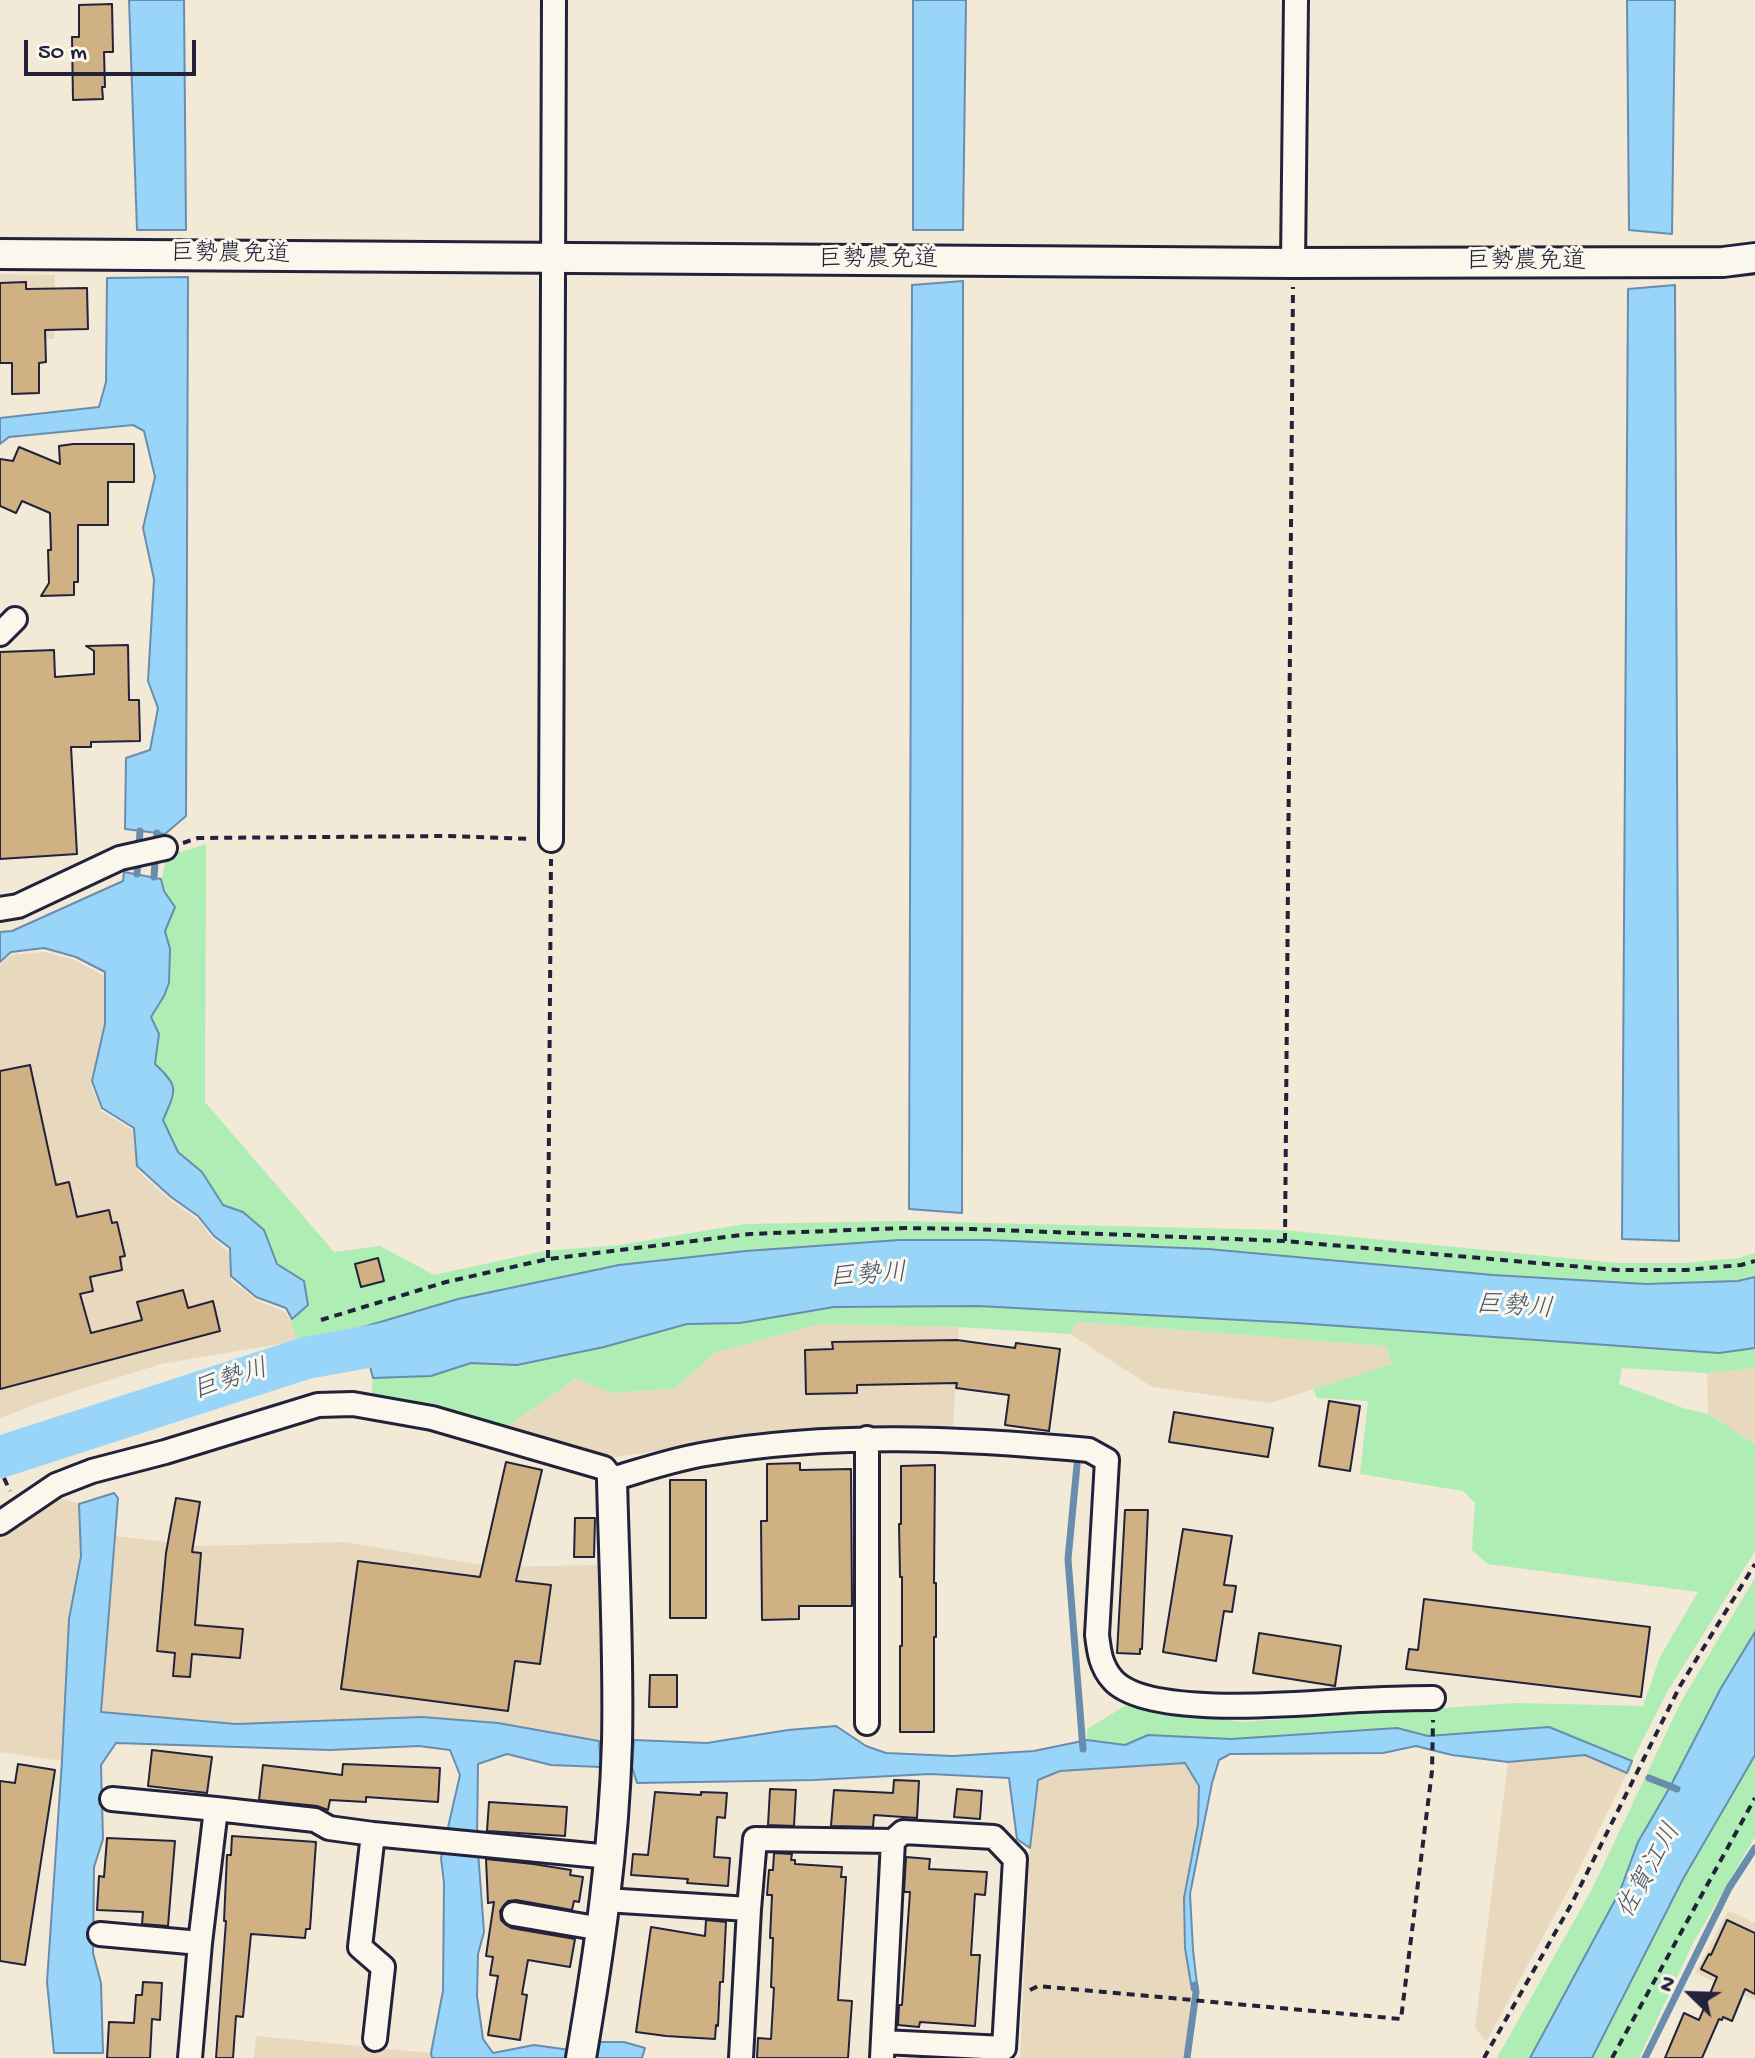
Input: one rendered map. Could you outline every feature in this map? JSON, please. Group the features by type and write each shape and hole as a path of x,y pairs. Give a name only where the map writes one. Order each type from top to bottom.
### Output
{"street":[{"path":"551,840 554,0"},
{"path":"1293,263 1296,0"},
{"name":"巨勢農免道","path":"0,254 1293,263 1707,262 1755,258"},
{"path":"0,909 18,906 120,858 165,848"},
{"path":"0,1523 56,1485 92,1471 318,1405 353,1404 432,1418 604,1468 612,1479 617,1739 602,1929 582,2050"},
{"path":"612,1479 702,1454 867,1438 952,1439 1089,1450 1107,1460 1097,1635 1101,1661 1114,1682 1140,1696 1170,1702 1235,1707 1433,1698"},
{"path":"867,1438 867,1723"},
{"path":"112,1799 315,1820 329,1828 373,1834 610,1857"},
{"path":"190,2058 216,1809"},
{"path":"741,2058 755,1839 893,1841 903,1832 994,1837 1015,1859 1004,2048 882,2050 893,1841"},
{"path":"373,1834 360,1947 383,1967 375,2039"},
{"path":"605,1900 749,1909"},
{"path":"514,1914 602,1929"},
{"path":"100,1934 200,1943"}],"path":[{"path":"1285,1241 1293,263"},
{"path":"165,848 198,838 447,836 551,840 548,1259"},
{"path":"321,1320 446,1282 548,1259 750,1234 904,1228 1285,1241 1617,1270 1686,1270 1755,1261"},
{"path":"1484,2058 1572,1903 1680,1686 1755,1564"},
{"path":"1007,1996 1020,1995 1038,1986 1401,2019 1432,1771 1433,1730"},
{"path":"1612,2058 1755,1798"}],"shaded area":[{"path":"0,274 55,275 54,339 0,338"},
{"path":"44,952 75,960 104,976 105,1027 91,1084 101,1111 134,1131 137,1170 171,1201 198,1220 213,1239 229,1252 231,1280 256,1300 285,1312 297,1341 161,1364 0,1418 0,965 11,955"},
{"path":"1075,1322 1386,1346 1392,1364 1270,1403 1152,1387 1070,1334"},
{"path":"821,1324 959,1327 953,1428 865,1428 768,1435 615,1457 502,1430 576,1378 612,1393 675,1388 716,1352"},
{"path":"1755,1368 1755,1444 1708,1414 1707,1373"},
{"path":"61,1498 79,1504 81,1556 69,1619 62,1761 0,1752 0,1539"},
{"path":"115,1536 202,1546 345,1542 492,1567 602,1565 605,1719 599,1741 498,1723 422,1717 236,1724 101,1712"},
{"path":"1585,1755 1627,1773 1569,1889 1486,2042 1475,2027 1508,1762"},
{"path":"1185,1763 1199,1786 1198,1824 1184,1898 1185,1948 1192,1990 1184,2058 1020,2058 1030,1848 1037,1780 1060,1771"},
{"path":"1728,1911 1755,1923 1755,2000 1695,1973"},
{"path":"256,2036 431,2053 432,2058 254,2058"}],"green space":[{"path":"206,844 205,1102 334,1252 380,1246 434,1275 544,1251 620,1245 745,1224 902,1221 1283,1230 1617,1263 1685,1263 1739,1258 1755,1253 1755,1277 1738,1281 1646,1284 1493,1275 1208,1249 987,1240 899,1240 746,1251 619,1265 458,1299 360,1328 297,1341 291,1321 308,1305 304,1281 277,1264 264,1230 243,1212 223,1205 202,1172 178,1152 163,1120 175,1095 170,1078 155,1064 159,1034 151,1017 164,996 170,949 165,931 175,907 164,888 163,873 166,857"},
{"path":"978,1306 1297,1323 1719,1353 1755,1348 1755,1368 1707,1373 1622,1368 1619,1384 1708,1414 1755,1444 1755,1551 1667,1692 1632,1761 1549,1727 1428,1736 1397,1728 1231,1739 1148,1735 1125,1745 1087,1740 1087,1729 1125,1706 1242,1722 1516,1703 1643,1706 1660,1657 1698,1592 1488,1564 1472,1550 1475,1503 1463,1491 1360,1474 1368,1401 1317,1398 1313,1389 1392,1364 1386,1346 1076,1322 1070,1334 959,1327 821,1324 716,1352 675,1388 612,1393 576,1378 502,1430 371,1398 373,1378 431,1376 471,1363 517,1365 604,1347 687,1324 740,1323 834,1307"},
{"path":"1755,1578 1755,1632 1721,1688 1638,1842 1620,1891 1530,2058 1497,2058 1591,1891 1682,1700"},
{"path":"1755,1755 1755,1837 1693,1943 1639,2058 1592,2058 1683,1879"}],"water":[{"path":"129,0 184,0 186,230 137,230"},
{"path":"913,0 966,0 963,230 913,230"},
{"path":"1627,0 1675,0 1672,234 1629,230"},
{"path":"188,277 186,816 165,834 125,829 126,758 150,750 158,708 148,681 154,579 143,528 155,477 144,431 133,425 9,437 0,444 0,418 99,407 106,382 107,278"},
{"path":"963,281 962,1213 909,1209 912,285"},
{"path":"1675,285 1679,1241 1622,1239 1628,289"},
{"path":"124,872 161,879 164,891 175,907 165,931 170,949 169,983 151,1017 159,1034 155,1064 169,1078 173,1089 163,1120 178,1152 202,1172 223,1205 243,1212 264,1230 277,1264 304,1281 308,1305 292,1319 286,1308 256,1297 231,1276 230,1248 214,1236 198,1216 171,1197 137,1166 134,1128 102,1108 92,1081 105,1024 105,972 76,957 44,948 11,952 0,962 0,932 12,931 123,881"},
{"path":"899,1240 987,1240 1208,1249 1493,1275 1646,1284 1738,1281 1755,1277 1755,1348 1719,1353 1297,1323 978,1306 834,1307 740,1323 687,1324 604,1347 517,1365 471,1363 431,1376 373,1378 360,1328 458,1299 619,1265 746,1251"},
{"path":"114,1493 118,1498 101,1712 236,1724 422,1717 498,1723 599,1741 601,1767 551,1765 507,1754 478,1764 477,1838 484,1932 478,1954 477,1996 483,2039 493,2053 534,2045 570,2050 593,2042 624,2042 645,2048 642,2058 432,2058 443,1991 444,1883 441,1858 460,1775 450,1750 419,1746 330,1750 116,1743 101,1765 103,1839 94,1867 93,1953 101,1983 103,2053 54,2053 47,1982 69,1619 81,1556 79,1504"},
{"name":"佐賀江川","path":"1755,1632 1755,1755 1683,1879 1592,2058 1530,2058 1620,1891 1638,1842 1721,1688"},
{"path":"836,1726 866,1746 886,1753 953,1756 1034,1751 1087,1740 1125,1745 1148,1735 1231,1739 1397,1728 1428,1736 1549,1727 1632,1761 1627,1773 1585,1755 1508,1762 1452,1755 1416,1746 1383,1753 1230,1754 1219,1760 1212,1783 1190,1894 1198,1993 1192,1990 1185,1948 1184,1898 1198,1824 1199,1786 1185,1763 1060,1771 1038,1780 1030,1848 1017,1839 1009,1778 930,1774 814,1780 637,1783 632,1767 634,1740 707,1743"}],"building":[{"path":"112,4 113,52 104,52 103,99 73,100 72,37 79,37 79,5"},
{"path":"26,282 26,289 87,288 88,329 45,330 46,362 39,363 39,393 12,394 12,363 0,363 0,283"},
{"path":"134,444 134,482 108,482 108,525 78,525 78,582 74,582 74,595 41,596 49,583 50,513 22,501 16,513 0,506 0,459 13,461 19,447 60,464 59,446"},
{"path":"128,645 129,700 139,700 140,741 91,742 91,747 71,747 77,854 0,859 0,652 54,650 55,677 94,674 94,651 86,646"},
{"path":"30,1065 56,1185 69,1182 77,1217 109,1210 112,1223 117,1222 125,1256 120,1257 122,1270 90,1277 93,1291 80,1294 91,1333 142,1320 137,1302 183,1290 188,1308 213,1301 220,1331 0,1389 0,1071"},
{"path":"378,1258 384,1281 361,1287 355,1264"},
{"path":"957,1340 1015,1348 1016,1343 1060,1349 1049,1431 1005,1425 1009,1395 956,1388 957,1383 857,1385 857,1393 806,1394 805,1350 833,1349 832,1342"},
{"path":"1329,1401 1360,1406 1350,1471 1319,1466"},
{"path":"1174,1412 1273,1428 1268,1457 1169,1442"},
{"path":"506,1462 542,1470 516,1581 551,1585 540,1664 515,1661 508,1711 341,1689 358,1561 480,1577"},
{"path":"800,1463 800,1470 851,1469 852,1606 799,1606 799,1619 762,1620 761,1521 767,1521 767,1464"},
{"path":"935,1465 934,1732 900,1732 901,1466"},
{"path":"670,1480 706,1480 706,1618 670,1618"},
{"path":"176,1498 200,1502 192,1552 201,1553 195,1625 243,1629 240,1658 192,1654 190,1677 173,1676 175,1653 157,1651 166,1553"},
{"path":"1125,1510 1148,1510 1140,1654 1117,1653"},
{"path":"575,1518 595,1518 594,1557 574,1557"},
{"path":"1183,1529 1232,1536 1224,1585 1236,1586 1232,1612 1224,1611 1216,1661 1163,1652"},
{"path":"1424,1599 1650,1627 1641,1697 1406,1669 1409,1649 1418,1650"},
{"path":"1259,1633 1341,1646 1335,1686 1253,1673"},
{"path":"650,1675 677,1675 677,1707 649,1707"},
{"path":"152,1750 212,1757 207,1793 148,1786"},
{"path":"18,1764 55,1770 25,1965 0,1961 0,1781 15,1783"},
{"path":"343,1764 440,1768 438,1802 366,1797 366,1802 330,1800 328,1810 259,1800 263,1765 342,1775"},
{"path":"894,1780 919,1781 917,1818 874,1815 873,1827 831,1826 834,1790 893,1793"},
{"path":"770,1789 796,1790 794,1826 768,1825"},
{"path":"957,1789 982,1791 980,1819 954,1817"},
{"path":"655,1792 727,1793 725,1818 717,1817 714,1857 730,1858 728,1886 687,1883 688,1879 631,1875 633,1854 648,1855"},
{"path":"489,1802 567,1807 565,1836 487,1831"},
{"path":"232,1836 316,1842 310,1929 306,1929 305,1938 251,1934 243,2017 236,2016 233,2058 216,2058 226,1921 227,1855 231,1855"},
{"path":"107,1838 175,1841 168,1926 142,1924 143,1912 97,1910 99,1876 104,1877"},
{"path":"774,1853 792,1854 791,1860 795,1860 795,1864 842,1867 841,1877 846,1877 838,2000 852,2001 848,2058 757,2058 758,2038 771,2039 774,1988 771,1987 772,1895 767,1895"},
{"path":"906,1857 930,1859 929,1869 987,1872 985,1895 975,1894 971,1955 980,1955 975,2026 920,2022 919,2027 898,2025 910,1892 904,1892"},
{"path":"486,1859 571,1870 570,1875 583,1877 579,1902 574,1901 572,1910 516,1900 508,1901 500,1911 501,1920 511,1928 575,1939 570,1967 528,1960 522,1994 527,1995 520,2040 488,2035 498,1976 490,1975 493,1957 486,1956 494,1902 488,1903"},
{"path":"706,1920 726,1922 723,1982 720,1982 715,2039 636,2032 651,1927 705,1936"},
{"path":"1727,1920 1755,1933 1755,1994 1745,1989 1732,2021 1723,2017 1719,2019 1702,2058 1665,2058 1684,2013 1699,2020 1717,1977 1701,1969"},
{"path":"143,1982 162,1983 160,2020 152,2019 150,2058 107,2058 109,2022 134,2023 136,1995 142,1995"}],"waterway":[{"path":"137,874 140,831"},
{"path":"154,877 157,833"},
{"name":"巨勢川","path":"0,1457 306,1358 422,1337"},
{"path":"1077,1465 1068,1559 1083,1749"},
{"path":"1649,1778 1677,1789"},
{"path":"1645,2058 1729,1888 1755,1848"},
{"path":"1187,2058 1195,1985"}]}
